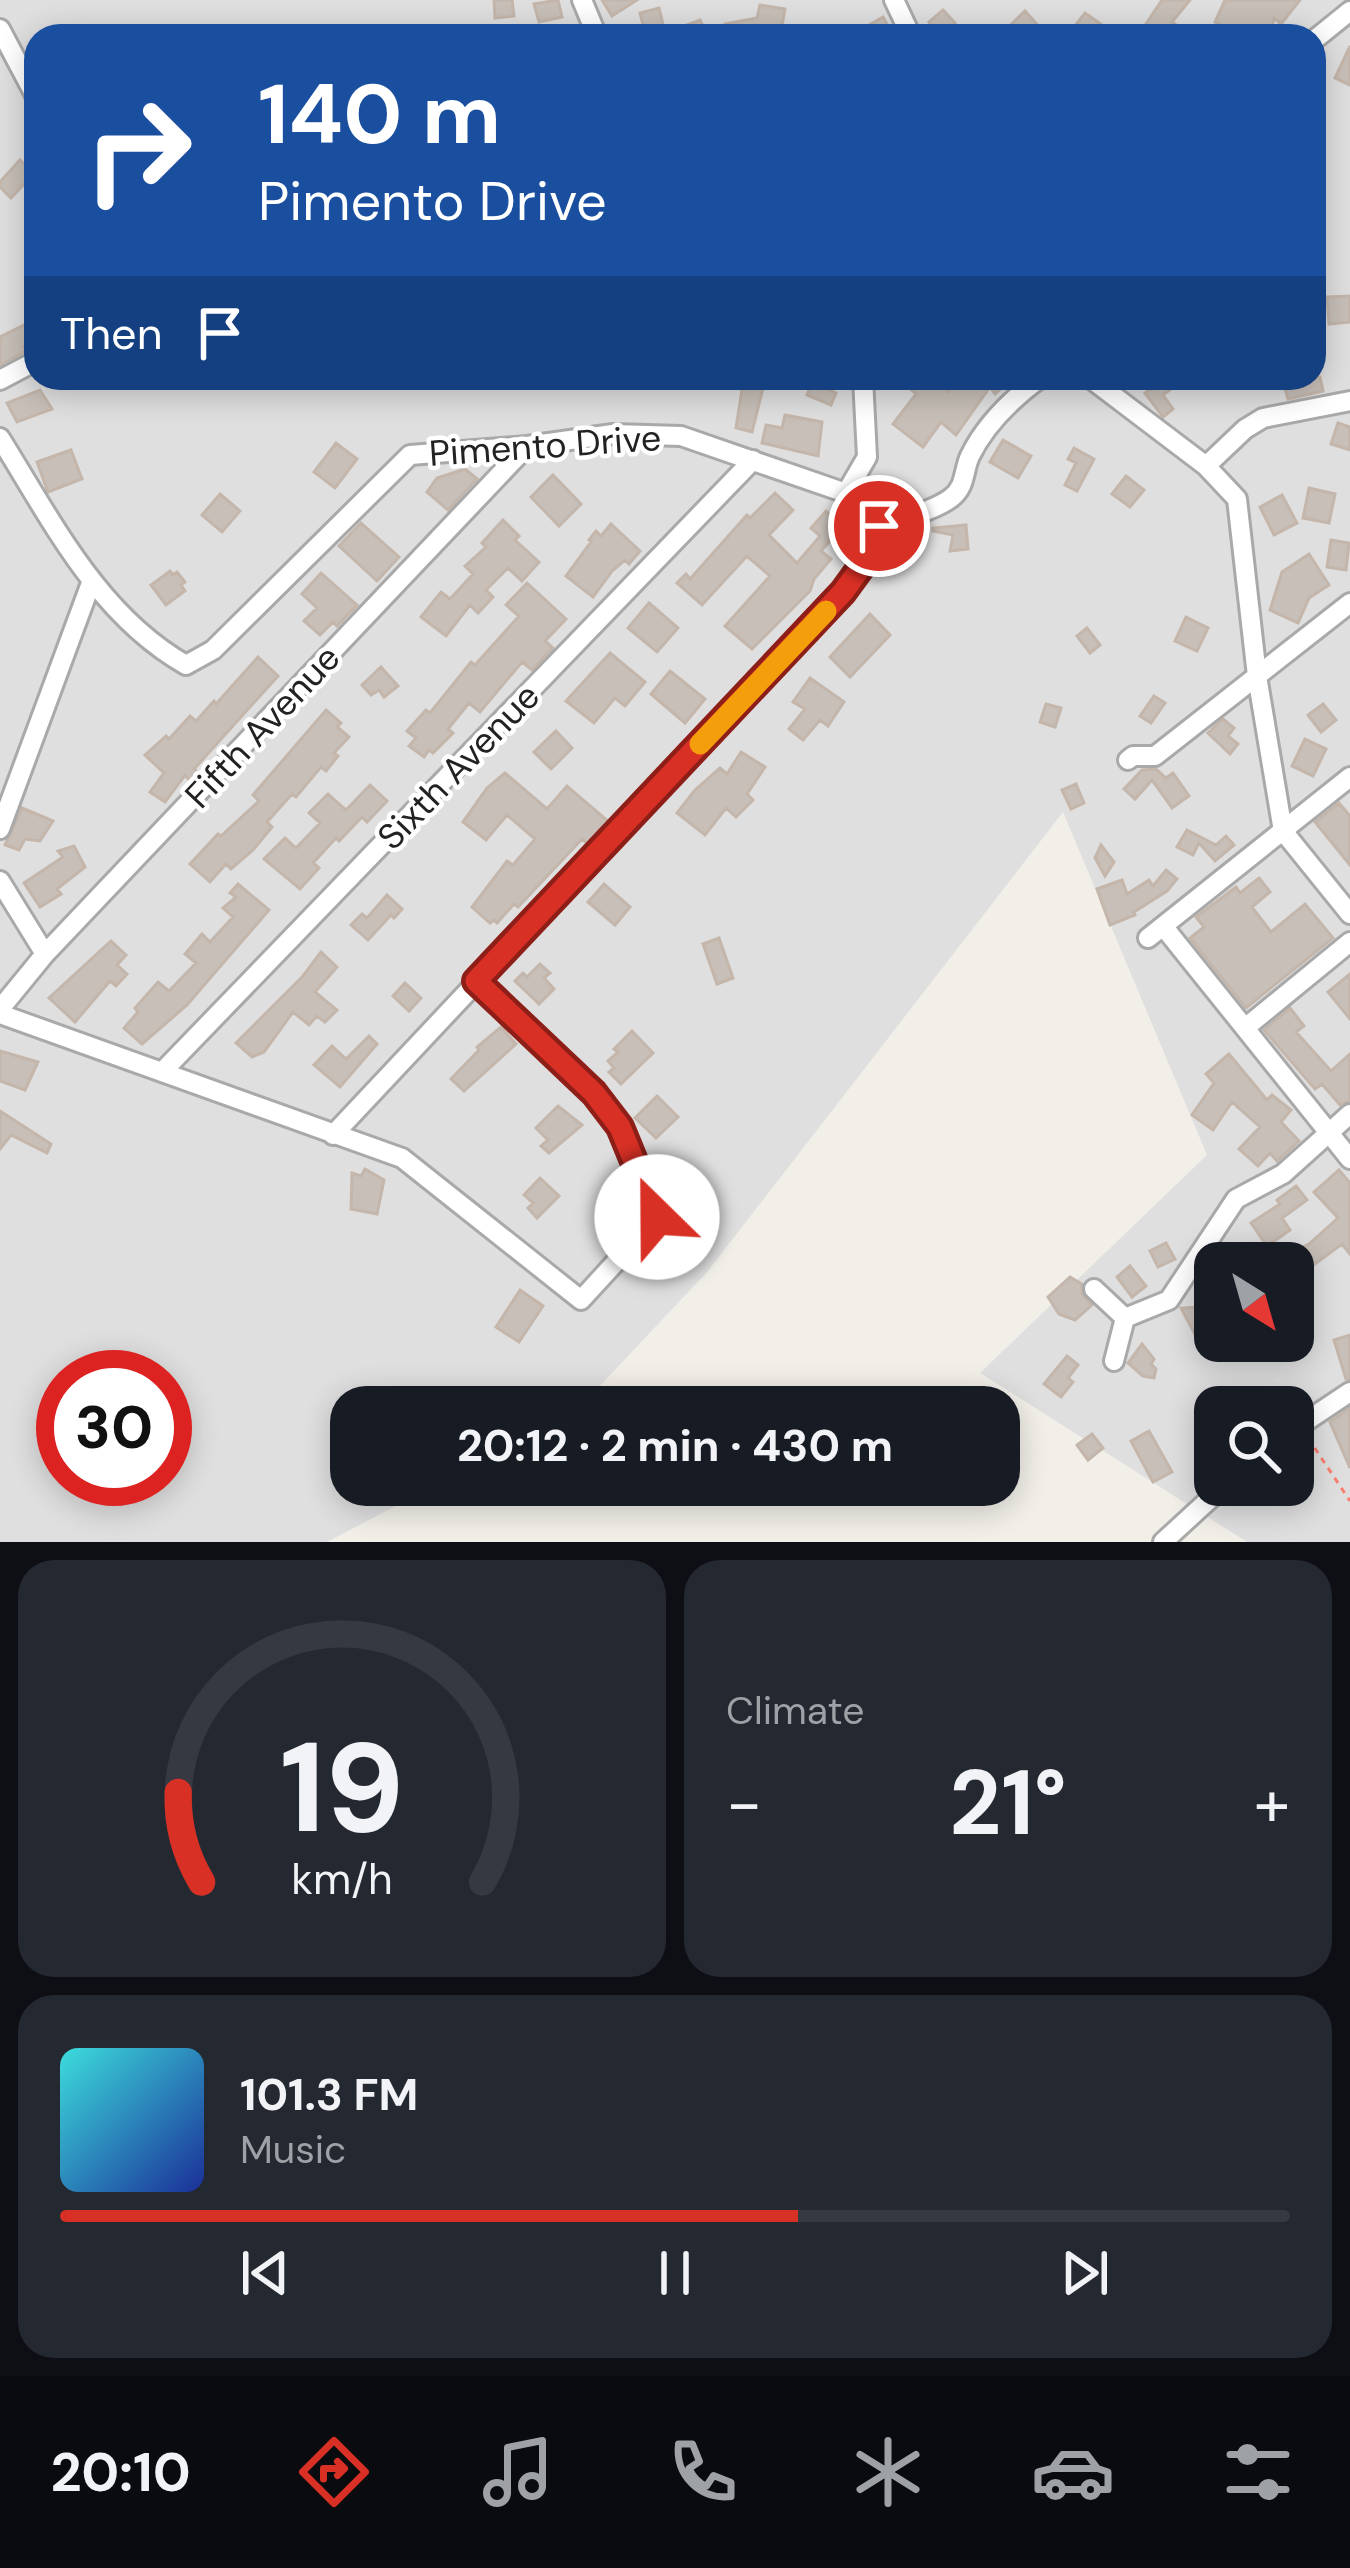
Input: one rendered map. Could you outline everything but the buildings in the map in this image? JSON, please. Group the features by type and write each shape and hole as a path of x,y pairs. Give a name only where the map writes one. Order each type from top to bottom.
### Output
{"street":[{"path":"1326,30 1350,11"},
{"path":"0,29 24,74"},
{"path":"846,493 867,457 864,390"},
{"path":"333,1135 843,592 867,559 879,526 950,499 963,484 968,458 986,431 1024,390"},
{"path":"1106,390 1206,466 1237,499 1257,676 1283,831 1350,914"},
{"path":"1206,466 1263,418 1350,401"},
{"name":"Pimento Drive","path":"0,438 91,583 164,652 186,664 213,650 410,455 613,434 681,436 846,493 879,526"},
{"name":"Fifth Avenue","path":"0,1011 45,955 527,446"},
{"name":"Sixth Avenue","path":"162,1072 753,460"},
{"path":"0,830 91,583"},
{"path":"1128,760 1155,756 1350,603"},
{"path":"1350,777 1155,932 1245,1028 1350,1159"},
{"path":"0,881 45,955"},
{"path":"1245,1028 1350,942"},
{"path":"0,1011 402,1158 581,1300 657,1217 620,1127 594,1093 476,981"},
{"path":"1125,1318 1168,1300 1236,1199 1283,1174 1350,1114"},
{"path":"1094,1289 1125,1318"},
{"path":"1114,1360 1125,1318"},
{"path":"1314,1416 1350,1392"},
{"path":"1163,1542 1202,1506"}],"path":[{"path":"1314,1453 1350,1502"}],"shaded area":[{"path":"0,0 1350,0 1350,1542 1247,1542 1020,1398 1020,1386 1001,1386 980,1373 1207,1155 1063,812 708,1271 600,1386 330,1386 330,1506 396,1506 327,1542 0,1542"}],"slow traffic":[{"path":"700,744 826,611"}],"route":[{"path":"657,1217 620,1127 594,1093 476,981 843,592 867,559 879,526"}]}
